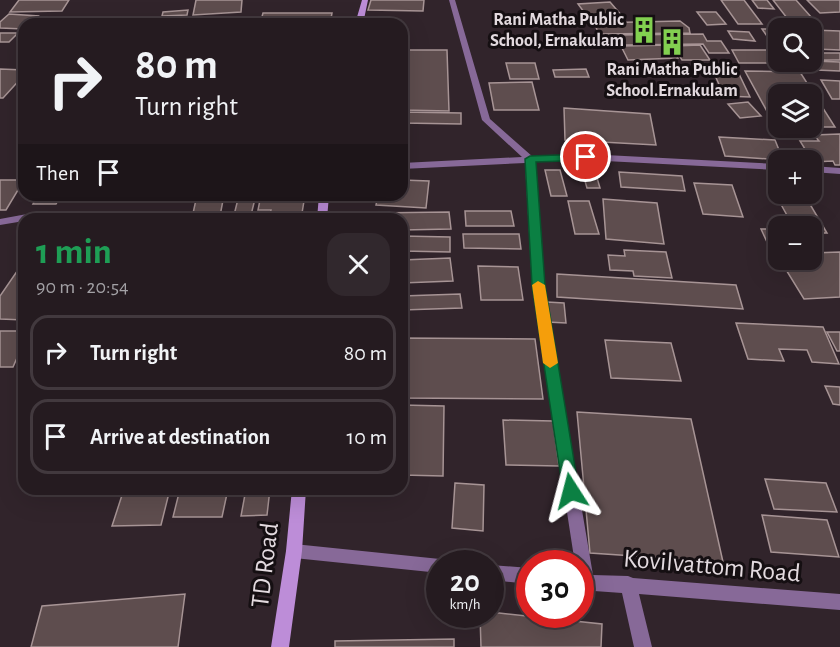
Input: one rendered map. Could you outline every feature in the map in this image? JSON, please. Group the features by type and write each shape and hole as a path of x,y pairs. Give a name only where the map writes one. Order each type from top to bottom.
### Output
{"street":[{"path":"360,18 365,0"},
{"path":"452,0 486,120 530,159 538,285 578,550"},
{"path":"408,166 586,157 768,167"},
{"path":"822,170 840,171"},
{"path":"0,222 18,219"},
{"name":"TD Road","path":"280,647 294,551 299,495"},
{"path":"294,551 426,565"},
{"name":"Kovilvattom Road","path":"594,582 840,602"},
{"path":"628,584 643,647"}],"building":[{"path":"19,0 69,0 62,11 10,12"},
{"path":"196,0 242,0 241,12 193,15"},
{"path":"371,0 424,0 423,11 368,10"},
{"path":"721,0 744,0 762,24 738,24"},
{"path":"752,0 767,0 774,9 758,8"},
{"path":"773,0 796,0 812,18 787,18"},
{"path":"807,0 840,0 840,12 820,13"},
{"path":"610,2 622,16 589,19 578,4"},
{"path":"188,10 187,15 162,16 163,12"},
{"path":"697,12 716,12 726,24 707,25"},
{"path":"263,13 332,13 331,18 262,18"},
{"path":"9,14 38,16 18,18 18,29 0,28 0,22"},
{"name":"Rani Matha Public School, Ernakulam","path":"680,21 689,28 690,33 599,34 594,23"},
{"path":"762,29 768,29 768,38"},
{"path":"822,30 840,31 840,50 822,49"},
{"path":"728,31 749,32 755,41 733,39"},
{"path":"0,33 18,33 9,42 0,42"},
{"name":"Rani Matha Public School.Ernakulam","path":"703,34 707,41 721,41 729,53 709,53 703,44 625,45 616,35"},
{"path":"671,45 678,58 628,60 621,46"},
{"path":"700,45 710,60 682,60 673,46"},
{"path":"408,50 447,50 449,111 408,110"},
{"path":"732,50 768,50 768,63 739,63"},
{"path":"822,53 840,53 840,60 822,60"},
{"path":"822,61 840,62 840,71 822,70"},
{"path":"506,63 535,63 539,79 510,79"},
{"path":"0,69 18,70 18,82 3,98 0,98"},
{"path":"586,69 589,77 555,77 553,70"},
{"path":"745,71 800,72 808,84 768,84 768,113"},
{"path":"714,73 739,74 750,97 724,96"},
{"path":"821,80 840,81 840,99 832,99"},
{"path":"532,82 539,110 494,110 489,83"},
{"path":"748,102 761,116 740,118 728,104"},
{"path":"822,107 835,127 822,127"},
{"path":"564,108 650,114 656,145 565,140"},
{"path":"408,112 461,113 461,124 408,123"},
{"path":"840,134 840,165 835,165 833,161 822,162 822,150 806,150 800,141 819,141 816,138 822,138 822,135"},
{"path":"719,137 775,140 779,150 768,150 768,159 725,156"},
{"path":"580,164 593,164 600,188 587,188"},
{"path":"545,170 560,170 567,196 551,196"},
{"path":"619,172 682,176 685,191 621,187"},
{"path":"0,180 18,180 18,190 6,210 0,210"},
{"path":"408,180 429,181 426,208 376,205 377,201 408,201"},
{"path":"694,183 732,185 743,217 703,214"},
{"path":"603,199 657,203 664,244 606,239"},
{"path":"35,201 58,201 56,204 33,204"},
{"path":"196,201 223,201 221,213 193,213"},
{"path":"238,201 254,201 252,213 234,213"},
{"path":"260,201 304,201 302,213 270,213 271,210 258,210"},
{"path":"568,201 589,201 599,234 575,234"},
{"path":"781,204 810,204 817,216 787,216"},
{"path":"465,211 511,211 514,226 466,226"},
{"path":"449,212 451,229 408,230 408,213 371,213"},
{"path":"761,229 768,229 767,242"},
{"path":"463,234 519,234 521,249 464,248"},
{"path":"408,236 450,237 450,252 408,251"},
{"path":"624,250 666,252 672,278 634,276 633,271 610,270 608,255 625,256"},
{"path":"840,252 840,297 804,299 786,270 822,270 822,253"},
{"path":"450,258 453,281 408,283 408,260"},
{"path":"478,266 518,267 523,300 481,300"},
{"path":"18,270 18,320 0,319 0,296"},
{"path":"557,274 736,285 743,309 557,297"},
{"path":"460,294 462,308 408,310 408,296"},
{"path":"547,302 564,303 566,323 547,322"},
{"path":"736,323 823,327 839,364 812,362 807,350 779,349 784,361 748,359"},
{"path":"0,331 18,331 18,356 13,367 0,367"},
{"path":"827,332 840,332 840,351 837,351"},
{"path":"408,338 535,339 543,399 408,398"},
{"path":"605,340 671,343 681,381 611,378"},
{"path":"825,386 840,387 840,405 833,404"},
{"path":"408,405 444,406 443,476 408,475"},
{"path":"577,412 691,419 723,562 594,553 594,550 590,550"},
{"path":"503,420 553,421 559,466 506,465"},
{"path":"765,479 826,483 837,512 774,509"},
{"path":"455,483 484,485 483,531 452,528"},
{"path":"122,495 168,495 161,525 112,526"},
{"path":"178,495 227,495 222,517 173,517"},
{"path":"245,495 269,495 267,515 241,516"},
{"path":"762,515 827,520 839,557 771,552"},
{"path":"185,594 178,647 31,647 42,606"},
{"path":"504,614 516,615 516,628 594,628 594,623 602,624 601,647 481,647 480,628 504,628"},
{"path":"454,639 454,647 335,647 335,641"}],"slow traffic":[{"path":"538,285 550,363"}],"place":[{"name":"Rani Matha Public School, Ernakulam","path":"644,30"},
{"name":"Rani Matha Public School.Ernakulam","path":"672,42"}],"route":[{"path":"571,491 538,285 530,159 586,157"}]}
